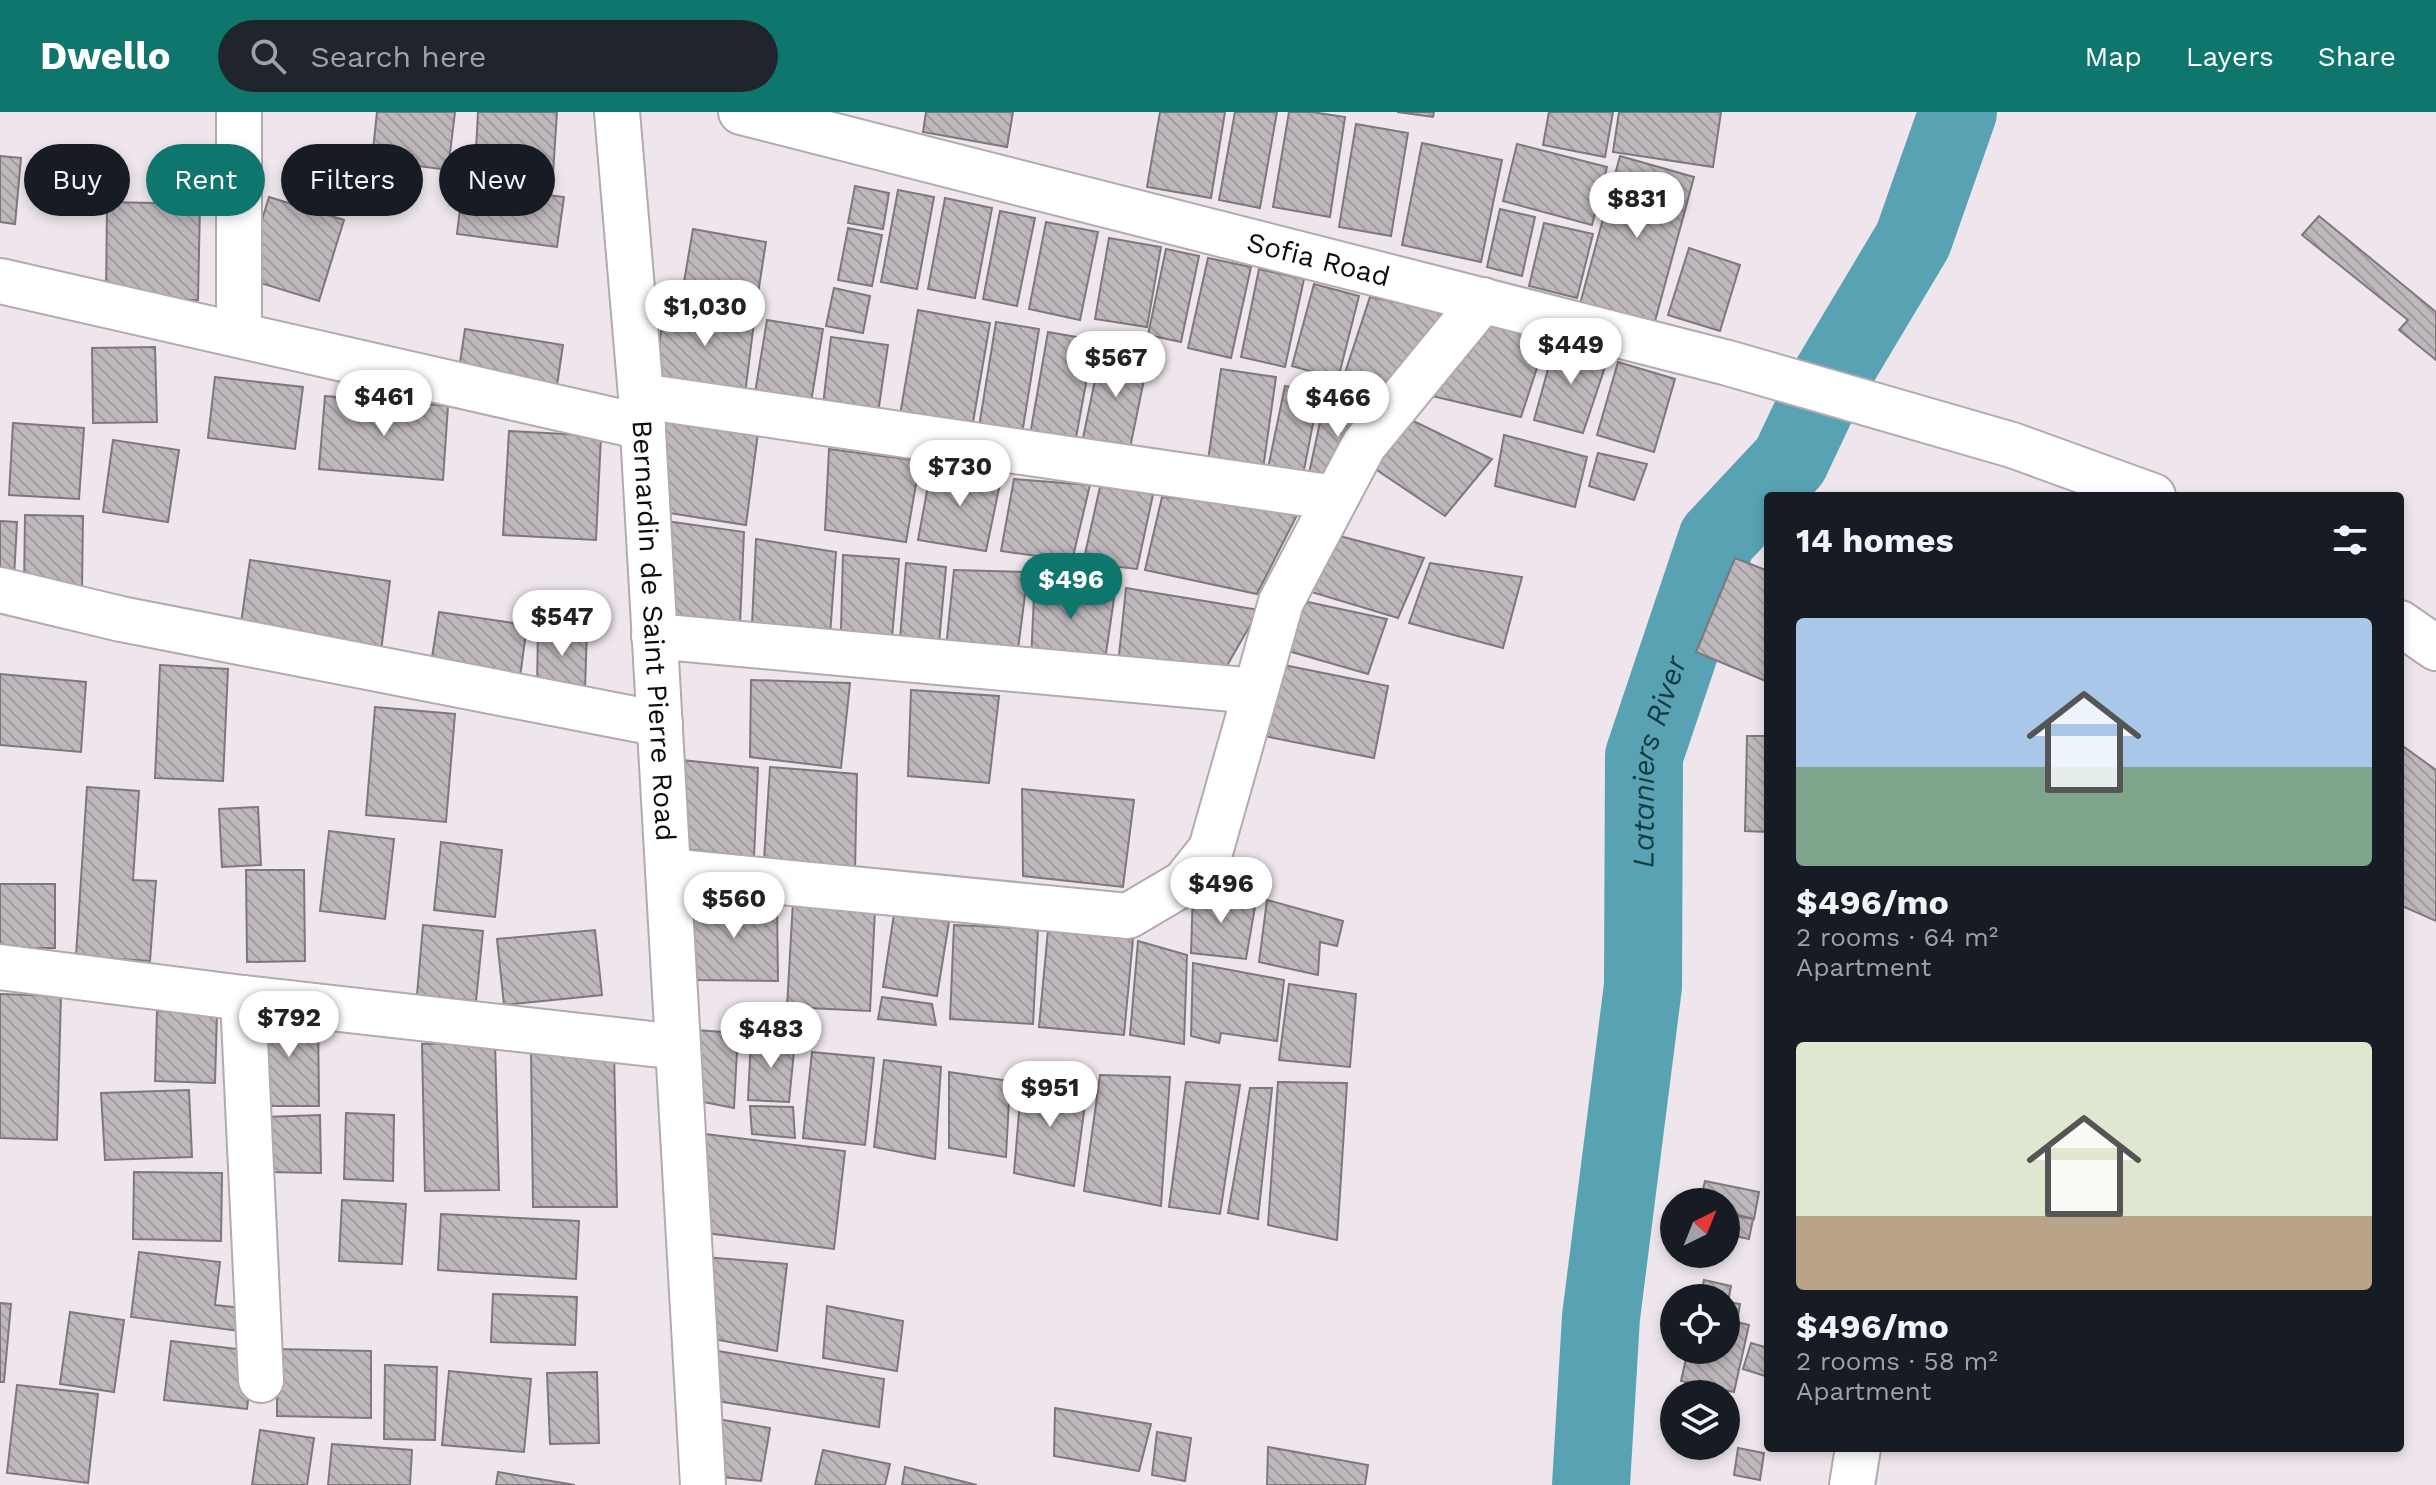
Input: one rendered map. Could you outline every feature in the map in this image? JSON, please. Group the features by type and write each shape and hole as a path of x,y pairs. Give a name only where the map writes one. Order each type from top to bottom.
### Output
{"street":[{"path":"239,112 239,334"},
{"name":"Bernardin de Saint Pierre Road","path":"617,112 642,411 703,1485"},
{"name":"Sofia Road","path":"741,112 1728,363 2012,445 2142,492"},
{"path":"0,281 239,334 642,411 1335,498"},
{"path":"668,871 1128,916 1184,883 1211,849 1281,602 1364,445 1483,300"},
{"path":"0,590 121,619 660,724"},
{"path":"2404,626 2436,648"},
{"path":"654,636 1255,691"},
{"path":"0,967 678,1047"},
{"path":"243,998 261,1380"},
{"path":"1852,1485 1857,1452"}],"building":[{"path":"377,112 455,112 451,144 439,144 439,169 423,167 423,144 374,144"},
{"path":"478,112 557,112 555,144 476,144"},
{"path":"926,112 1013,112 1007,147 923,132"},
{"path":"1160,112 1225,112 1211,198 1147,187"},
{"path":"1235,112 1277,112 1260,208 1219,200"},
{"path":"1289,112 1345,117 1330,217 1273,207"},
{"path":"1397,112 1434,112 1433,117"},
{"path":"1549,112 1613,112 1605,157 1543,145"},
{"path":"1619,112 1721,112 1713,167 1613,152"},
{"path":"1356,124 1408,133 1391,236 1339,227"},
{"path":"1422,143 1502,160 1481,262 1402,245"},
{"path":"1517,144 1607,167 1592,225 1503,201"},
{"path":"0,156 21,158 15,224 0,222"},
{"path":"1620,156 1694,177 1654,325 1580,304"},
{"path":"855,186 889,193 883,229 848,223"},
{"path":"898,190 934,197 917,289 881,282"},
{"path":"555,196 564,197 557,247 457,234 459,216 555,216"},
{"path":"269,197 281,201 281,216 331,216 344,220 319,301 244,278"},
{"path":"945,198 992,208 975,298 928,289"},
{"path":"130,202 146,203 146,216 200,216 198,300 106,298 107,216 130,216"},
{"path":"1500,209 1535,217 1522,276 1487,267"},
{"path":"1000,211 1035,218 1017,306 983,299"},
{"path":"2319,216 2436,312 2436,360 2399,330 2408,320 2302,235"},
{"path":"1046,222 1098,232 1080,320 1029,309"},
{"path":"1544,223 1593,234 1577,298 1529,286"},
{"path":"848,228 882,235 872,286 838,280"},
{"path":"693,229 766,242 757,300 683,288"},
{"path":"1109,238 1161,247 1147,327 1095,319"},
{"path":"1689,248 1740,265 1720,331 1668,315"},
{"path":"1166,249 1199,256 1181,342 1148,335"},
{"path":"1208,258 1251,267 1231,358 1188,348"},
{"path":"1259,269 1304,279 1285,367 1241,357"},
{"path":"1314,284 1359,296 1338,379 1292,366"},
{"path":"834,288 870,296 863,333 826,326"},
{"path":"1370,297 1450,313 1387,396 1343,379"},
{"path":"665,301 755,314 745,394 655,381"},
{"path":"918,310 990,323 972,428 900,415"},
{"path":"767,320 823,329 811,402 755,393"},
{"path":"996,322 1039,329 1022,434 979,427"},
{"path":"1480,322 1547,337 1521,417 1419,393"},
{"path":"465,329 563,345 556,392 458,376"},
{"path":"1048,332 1094,340 1075,443 1030,435"},
{"path":"831,337 888,345 878,413 823,405"},
{"path":"1556,340 1609,355 1583,433 1534,420"},
{"path":"1102,346 1149,355 1129,453 1082,443"},
{"path":"155,347 157,422 93,423 92,348"},
{"path":"1618,362 1675,379 1654,452 1597,435"},
{"path":"1221,369 1276,377 1262,476 1207,468"},
{"path":"215,377 303,387 295,449 208,438"},
{"path":"1285,386 1319,393 1302,480 1267,473"},
{"path":"325,396 448,406 443,480 319,469"},
{"path":"1325,399 1376,409 1335,484 1308,478"},
{"path":"652,410 759,425 746,525 656,511"},
{"path":"1403,416 1492,459 1445,516 1365,462"},
{"path":"13,423 84,428 79,499 9,495"},
{"path":"509,431 601,436 596,540 503,535"},
{"path":"1504,435 1587,457 1575,507 1495,486"},
{"path":"113,440 179,450 168,522 103,512"},
{"path":"829,449 920,461 906,542 825,530"},
{"path":"1598,453 1647,464 1634,500 1589,486"},
{"path":"931,469 1002,474 986,551 918,540"},
{"path":"1014,479 1090,485 1072,561 1001,551"},
{"path":"1100,487 1154,490 1137,569 1083,563"},
{"path":"1162,497 1300,509 1257,594 1145,570"},
{"path":"25,515 83,516 82,590 24,589"},
{"path":"659,520 744,532 740,625 664,616"},
{"path":"0,521 17,522 14,578 0,577"},
{"path":"1328,533 1424,558 1398,618 1298,588"},
{"path":"756,539 836,552 830,636 752,625"},
{"path":"843,555 899,559 892,637 841,630"},
{"path":"1735,558 1764,569 1764,680 1696,652"},
{"path":"250,560 390,581 381,651 240,630"},
{"path":"906,563 946,567 939,643 900,639"},
{"path":"1430,563 1522,577 1503,648 1409,623"},
{"path":"954,570 1028,572 1017,657 946,648"},
{"path":"1035,574 1116,585 1104,667 1031,661"},
{"path":"1126,588 1259,610 1221,676 1118,665"},
{"path":"1294,599 1387,619 1368,674 1278,648"},
{"path":"439,612 527,625 520,677 431,664"},
{"path":"538,625 587,627 585,691 537,689"},
{"path":"1274,663 1388,686 1374,758 1254,734"},
{"path":"160,665 228,669 223,781 155,778"},
{"path":"0,674 86,682 81,752 0,745"},
{"path":"751,680 850,683 841,768 750,757"},
{"path":"911,690 999,696 989,783 908,776"},
{"path":"375,707 455,714 446,822 366,815"},
{"path":"1747,736 1764,736 1764,832 1745,831"},
{"path":"2404,747 2436,770 2436,921 2404,907"},
{"path":"672,759 758,768 754,857 677,848"},
{"path":"770,767 857,774 855,870 764,860"},
{"path":"87,787 139,791 133,880 156,881 150,961 76,956"},
{"path":"1022,789 1134,800 1123,887 1023,876"},
{"path":"258,807 261,865 222,867 219,809"},
{"path":"329,831 394,839 385,919 320,911"},
{"path":"441,842 502,850 495,917 434,910"},
{"path":"246,870 304,870 305,961 247,962"},
{"path":"0,884 55,884 55,948 0,948"},
{"path":"1193,891 1256,901 1246,959 1191,953"},
{"path":"690,895 777,903 778,981 692,980"},
{"path":"1267,900 1343,921 1337,946 1320,942 1318,975 1259,962"},
{"path":"793,901 875,910 870,1011 787,1007"},
{"path":"894,914 949,922 937,996 883,987"},
{"path":"423,925 483,931 476,1001 417,995"},
{"path":"954,925 1038,929 1033,1024 950,1019"},
{"path":"595,930 602,995 504,1005 497,939"},
{"path":"1048,930 1133,939 1124,1035 1039,1027"},
{"path":"1138,941 1187,955 1184,1044 1130,1035"},
{"path":"1193,963 1284,980 1277,1041 1221,1033 1219,1043 1191,1036"},
{"path":"1289,984 1356,994 1350,1067 1279,1060"},
{"path":"0,994 61,996 57,1140 0,1138"},
{"path":"882,997 932,1004 936,1025 878,1019"},
{"path":"157,1011 217,1013 215,1083 155,1081"},
{"path":"318,1011 319,1106 259,1106 258,1012"},
{"path":"695,1030 738,1033 734,1108 698,1101"},
{"path":"751,1038 795,1041 789,1102 748,1100"},
{"path":"495,1042 499,1190 425,1191 422,1044"},
{"path":"614,1049 617,1207 533,1207 531,1050"},
{"path":"812,1052 874,1058 865,1145 803,1138"},
{"path":"884,1060 941,1067 935,1159 874,1147"},
{"path":"949,1072 1010,1081 1006,1157 949,1148"},
{"path":"1100,1075 1170,1077 1161,1206 1084,1191"},
{"path":"1022,1076 1088,1082 1074,1186 1014,1173"},
{"path":"1186,1082 1240,1085 1220,1214 1169,1207"},
{"path":"1278,1082 1347,1083 1337,1240 1268,1225"},
{"path":"1250,1088 1272,1088 1258,1219 1228,1213"},
{"path":"189,1090 192,1157 105,1160 101,1093"},
{"path":"750,1106 793,1107 795,1138 752,1134"},
{"path":"346,1113 394,1115 393,1181 344,1179"},
{"path":"320,1115 321,1173 265,1172 264,1117"},
{"path":"705,1134 845,1151 834,1249 706,1233"},
{"path":"134,1172 222,1173 221,1241 133,1239"},
{"path":"1705,1181 1739,1188 1703,1188"},
{"path":"1740,1188 1759,1192 1754,1219 1740,1216"},
{"path":"342,1200 406,1204 402,1264 339,1261"},
{"path":"441,1214 579,1221 576,1279 438,1270"},
{"path":"1740,1217 1753,1219 1749,1239 1740,1237"},
{"path":"139,1252 220,1262 215,1305 242,1308 239,1331 131,1317"},
{"path":"705,1257 787,1264 777,1351 708,1338"},
{"path":"493,1294 577,1297 575,1345 491,1342"},
{"path":"0,1303 11,1304 4,1382 0,1382"},
{"path":"827,1306 903,1321 897,1371 823,1358"},
{"path":"70,1312 124,1320 114,1392 60,1384"},
{"path":"1740,1323 1749,1325 1737,1380 1681,1380 1685,1364 1740,1364"},
{"path":"171,1341 254,1351 247,1409 164,1400"},
{"path":"1751,1343 1764,1347 1764,1376 1743,1369"},
{"path":"277,1349 371,1351 371,1418 277,1416"},
{"path":"712,1350 884,1379 879,1427 710,1400"},
{"path":"385,1365 437,1367 435,1440 384,1439"},
{"path":"449,1371 531,1379 524,1452 442,1445"},
{"path":"597,1372 599,1443 550,1444 547,1373"},
{"path":"17,1385 98,1394 88,1483 7,1473"},
{"path":"1055,1408 1151,1424 1139,1471 1054,1456"},
{"path":"712,1418 770,1428 761,1481 712,1476"},
{"path":"260,1430 314,1438 307,1485 252,1485"},
{"path":"1157,1432 1191,1438 1185,1481 1152,1475"},
{"path":"332,1444 412,1450 410,1485 328,1485"},
{"path":"1268,1447 1368,1465 1365,1485 1267,1485"},
{"path":"1740,1448 1764,1453 1760,1480 1734,1475 1736,1460 1740,1460"},
{"path":"823,1450 890,1464 885,1485 815,1485"},
{"path":"905,1467 977,1485 902,1485"},
{"path":"498,1472 575,1485 496,1485"}],"waterway":[{"name":"Lataniers River","path":"1591,1485 1601,1317 1643,986 1644,756 1717,539 1790,461 1824,389 1913,240 1958,112"}]}
